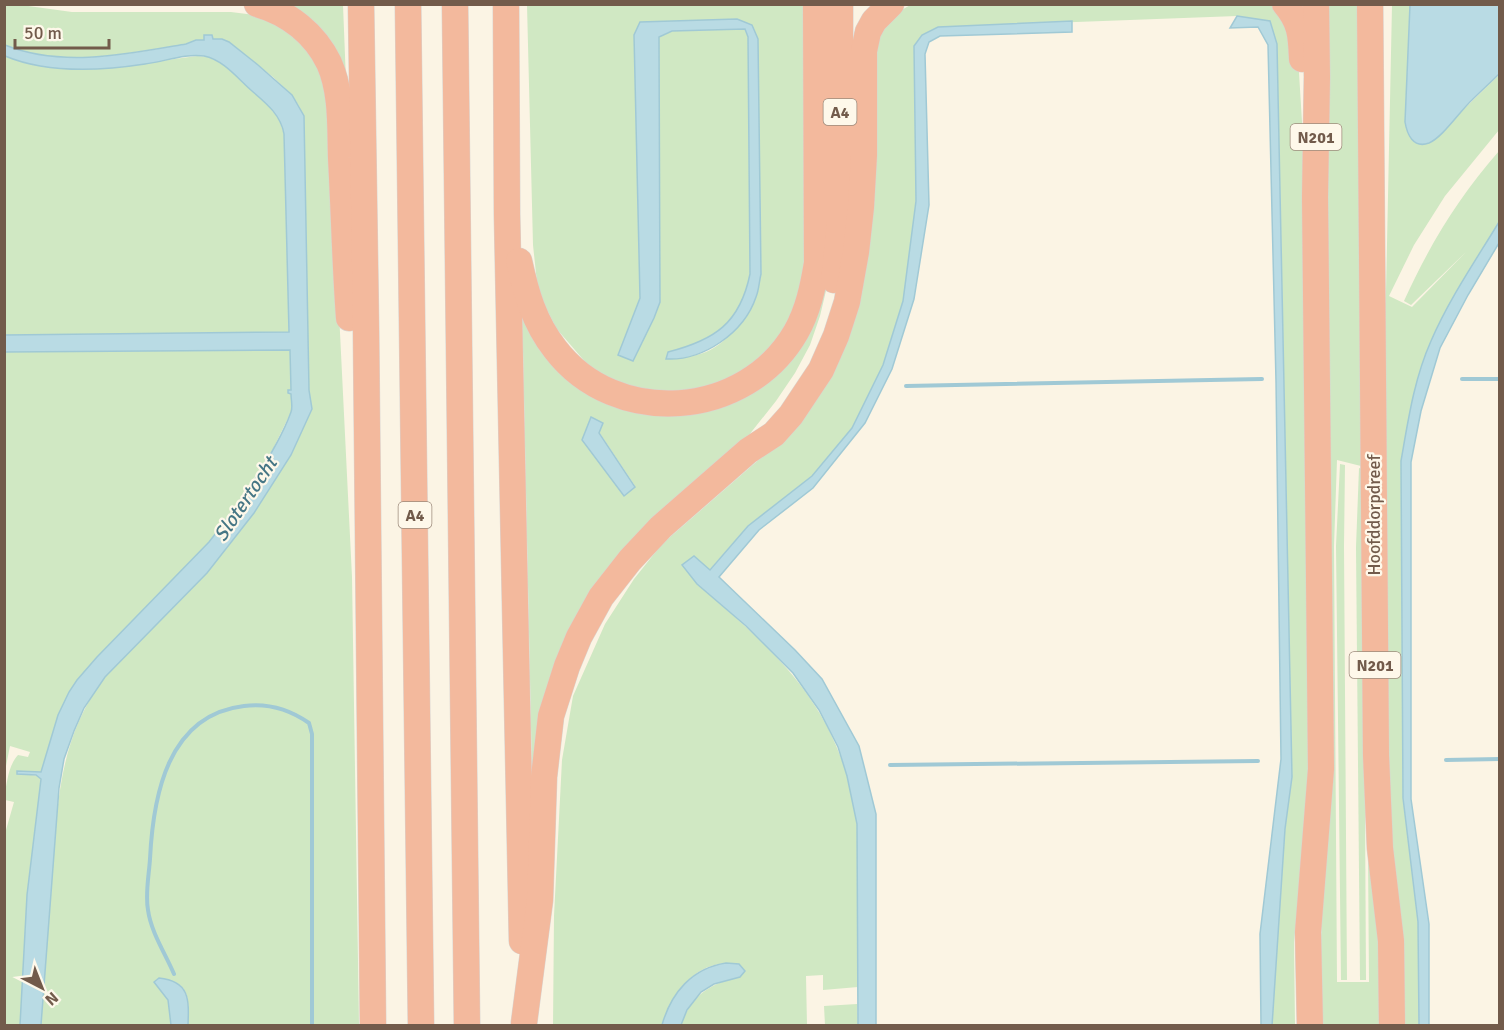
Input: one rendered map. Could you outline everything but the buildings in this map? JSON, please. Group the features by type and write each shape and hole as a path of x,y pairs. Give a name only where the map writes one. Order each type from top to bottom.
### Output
{"highway":[{"path":"257,4 299,24 322,51 334,76 338,100 349,313 369,572"},
{"path":"361,4 373,1026"},
{"name":"A4","path":"408,4 421,1026"},
{"path":"455,4 467,1026"},
{"name":"A4","path":"506,4 507,214 524,1024"},
{"name":"A4","path":"507,214 534,314 556,350 580,374 606,390 635,401 669,405 703,401 719,396 753,378 768,367 796,332 810,298 817,263 816,4"},
{"name":"A4","path":"748,451 777,417 797,388 811,360 824,324 832,291 838,257 840,219 840,4"},
{"name":"A4","path":"524,1024 540,900 544,777 551,716 567,666 579,637 601,597 630,560 661,527 748,451 774,434 791,415 821,370 836,336 847,302 855,252 861,207 864,155 864,51 868,32 874,21 891,4"},
{"path":"1285,4 1300,29 1315,197"},
{"name":"N201","path":"1310,1026 1308,932 1321,769 1315,197 1316,4"},
{"name":"Hoofddorpdreef","path":"1370,4 1376,755 1380,848 1389,920 1392,1026"},
{"path":"1370,125 1387,37 1387,4"}],"green space":[{"path":"912,4 1274,5 1297,40 1305,171 1312,771 1294,942 1295,1025 1272,1025 1285,829 1292,777 1277,44 1269,22 1237,16 938,27 922,35 914,46 916,201 903,301 883,365 852,428 812,476 748,526 697,584 755,635 780,661 802,687 821,716 837,748 849,783 858,830 858,987 823,990 823,975 806,976 807,1025 681,1025 690,1006 703,992 720,983 740,977 742,967 739,964 725,963 700,971 689,979 672,1000 662,1025 553,1026 554,916 562,760 573,696 605,624 634,579 662,544 763,456 834,359 875,43 888,18"},
{"path":"1364,4 1385,1025 1319,1026 1321,928 1332,764 1324,5","holes":["1337,460 1365,467 1369,982 1337,982 1334,546"]},
{"path":"5,5 72,12 231,12 255,15 296,35 322,72 330,129 352,577 359,1025 188,1025 188,1002 185,991 177,983 157,979 154,982 168,1000 171,1025 41,1025 56,818 64,769 79,722 90,699 105,677 207,573 254,513 291,455 312,409 309,390 304,119 292,95 273,77 229,42 212,39 212,35 204,35 204,40 186,44 118,55 72,58 49,56 5,45"},
{"path":"280,5 343,5 346,81"},
{"path":"527,5 805,5 802,289 778,341 757,361 738,375 682,395 647,392 613,382 587,364 556,328 538,292 533,245","holes":["737,19 758,39 756,298 732,333 715,347 696,355 668,352 699,342 723,327 740,305 750,274 748,38 745,29 672,31 659,37 660,302 618,355 640,298 634,35"]},
{"path":"1392,5 1410,5 1405,122 1414,142 1429,143 1500,74 1499,130 1445,196 1414,245 1389,296 1412,307 1466,252 1411,305 1404,301 1446,222 1499,151 1499,222 1459,288 1401,461 1403,798 1418,922 1419,1026 1398,1025 1385,840 1380,386 1386,292"},
{"path":"4,56 19,61 106,68 197,56 208,57 223,64 266,103 279,119 284,134 289,332 5,335"},
{"path":"829,278 810,345 776,401 749,435 649,525 621,555 538,773 532,773 522,304 610,397 739,392","holes":["599,432 635,486 624,496"]},
{"path":"290,350 291,390 288,393 291,394 292,410 273,449 209,542 77,680 58,715 41,772 17,771 17,773 38,776 41,779 27,895 20,1025 5,1025 4,837 14,802 4,798 12,764 18,755 28,757 30,752 10,746 5,771 5,352"},
{"path":"1340,464 1345,465 1347,980 1341,980 1336,546"},
{"path":"1359,468 1363,469 1366,980 1360,980 1356,547"},
{"path":"857,1004 858,1025 825,1025 824,1006"}],"water":[{"path":"1410,5 1499,5 1499,74 1440,135 1429,143 1423,144 1412,139 1405,122"},
{"path":"1237,16 1270,21 1277,44 1292,777 1285,829 1272,1026 1261,1025 1260,934 1281,759 1276,381 1268,45 1258,27 1230,28"},
{"path":"737,19 752,25 758,39 761,274 757,294 742,322 720,342 694,355 666,359 668,352 699,342 723,327 740,305 750,274 748,37 745,29 672,31 659,37 660,302 633,361 618,355 640,298 634,35 640,22"},
{"path":"1072,21 1072,32 940,36 929,42 925,54 929,205 914,299 892,369 865,423 813,488 759,530 719,577 822,679 859,746 876,814 876,1025 858,1025 857,824 838,747 819,710 793,673 746,626 697,584 682,565 694,556 710,570 748,526 812,476 852,428 883,365 903,301 916,201 914,46 922,35 938,27"},
{"name":"Slotertocht","path":"204,35 212,35 213,39 229,42 258,65 292,95 304,116 309,390 312,409 291,455 254,513 207,573 105,677 84,708 64,759 59,788 41,1025 20,1025 27,895 41,779 36,775 17,774 17,771 41,772 58,715 77,680 209,542 266,462 284,428 292,406 291,394 288,393 288,390 291,390 290,350 5,352 5,335 289,332 284,134 280,121 267,105 218,61 204,56 197,55 110,68 74,69 22,62 5,56 5,45 49,56 95,57 186,44 204,40"},
{"path":"1499,222 1499,243 1440,348 1421,411 1411,462 1411,799 1429,924 1429,1025 1419,1025 1418,922 1403,798 1401,461 1409,415 1425,355 1454,295"},
{"path":"591,417 603,423 599,433 635,487 624,496 582,440"},
{"path":"726,963 739,964 745,971 740,977 714,984 701,992 687,1010 681,1025 662,1025 677,993 693,976 703,970"},
{"path":"159,978 177,983 186,993 188,1025 171,1025 168,1000 154,982"}],"waterway":[{"path":"906,386 1262,379"},
{"path":"1462,379 1500,379"},
{"path":"174,974 152,926 147,898 155,810 169,763 181,742 197,725 218,713 253,705 269,706 294,714 309,723 312,734 312,1026"},
{"path":"1446,760 1500,759"},
{"path":"890,765 1258,761"}]}
